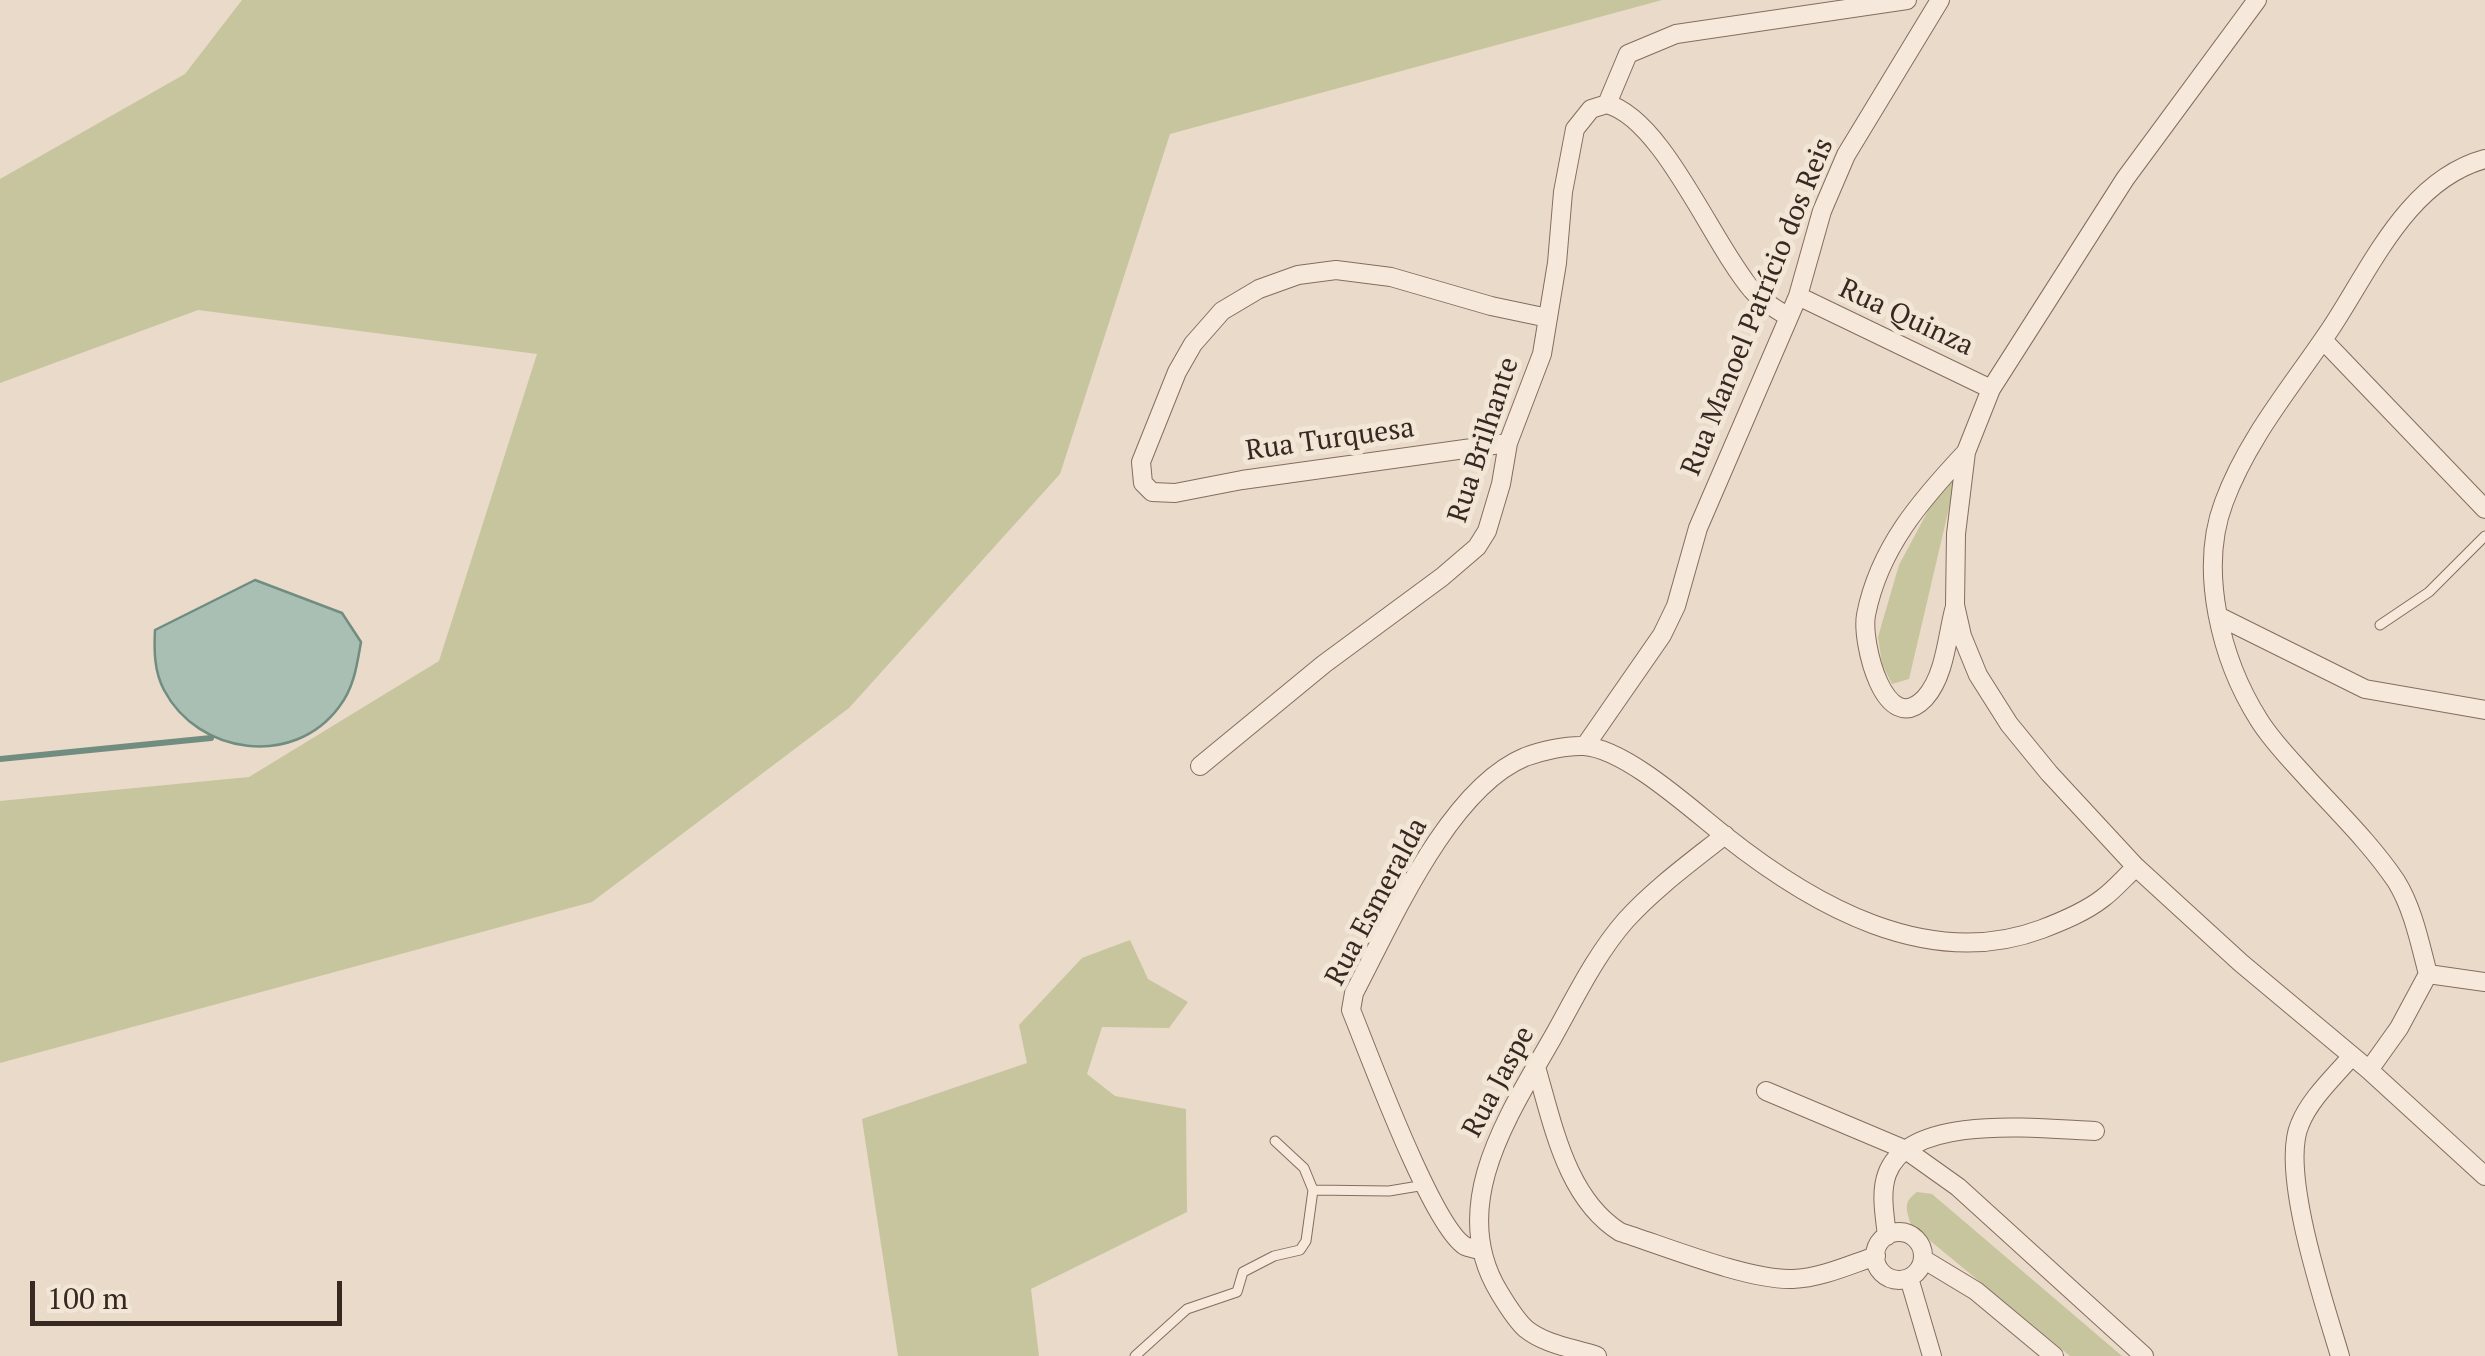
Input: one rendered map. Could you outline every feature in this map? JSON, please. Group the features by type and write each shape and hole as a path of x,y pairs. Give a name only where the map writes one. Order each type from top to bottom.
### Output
{"street":[{"path":"1789,317 1754,292 1673,170 1631,115 1607,104 1628,54 1676,34 1907,0"},
{"name":"Rua Manoel Patrício dos Reis","path":"1585,746 1662,635 1676,606 1704,513 1798,296 1822,210 1846,155 1940,0"},
{"path":"2257,0 2125,178 1991,388 1966,452 1956,534 1955,604 1962,636 1978,676 2010,724 2049,773 2136,867 2485,1176"},
{"name":"Rua Brilhante","path":"1200,766 1324,664 1477,548 1487,530 1501,484 1508,442 1542,354 1575,129 1592,108 1607,104"},
{"path":"2368,1070 2399,1028 2428,974 2418,936 2398,884 2261,723 2242,690 2229,659 2214,585 2215,538 2223,503 2250,446 2382,247 2416,202 2454,169 2485,159"},
{"name":"Rua Turquesa","path":"1508,442 1160,494 1143,483 1141,462 1177,372 1193,344 1222,311 1260,289 1298,275 1336,270 1391,277 1548,318"},
{"name":"Rua Quinza","path":"1798,296 1991,388"},
{"path":"2323,340 2485,509"},
{"path":"1955,604 1932,688 1924,700 1912,707 1896,705 1884,693 1872,669 1865,646 1866,613 1892,541 1916,506 1966,452"},
{"path":"2220,618 2365,688 2485,710"},
{"path":"1585,746 1618,758 1651,778 1768,868 1850,914 1924,941 1960,945 2022,936 2065,920 2102,899 2136,867"},
{"name":"Rua Esmeralda","path":"1480,1250 1464,1246 1425,1185 1351,1010 1354,993 1454,815 1483,786 1524,758 1585,746"},
{"name":"Rua Jaspe","path":"1598,1356 1557,1345 1528,1330 1496,1286 1480,1250 1482,1191 1492,1148 1596,962 1625,921 1725,835"},
{"path":"2428,974 2485,982"},
{"path":"2340,1356 2304,1217 2295,1170 2295,1145 2299,1124 2310,1106 2351,1057"},
{"path":"1536,1066 1580,1191 1605,1222 1620,1232 1760,1275 1792,1280 1817,1276 1876,1256"},
{"path":"1766,1091 1906,1150 1958,1187 2144,1356"},
{"path":"1886,1236 1887,1174 1906,1150 1934,1136 1972,1130 2094,1131"},
{"path":"1909,1234 1920,1244 1923,1259 1909,1278 1894,1279 1881,1271 1876,1256 1880,1241 1886,1236 1909,1234"},
{"path":"1923,1259 1976,1291 2054,1356"},
{"path":"1909,1278 1932,1356"}],"lane":[{"path":"2380,625 2429,592 2485,536"},
{"path":"1136,1356 1187,1309 1236,1292 1243,1272 1274,1256 1300,1250 1306,1240 1313,1190 1304,1168 1275,1141"},
{"path":"1313,1190 1390,1191 1425,1185"}],"shaded area":[{"path":"242,0 1662,0 1170,134 1060,474 849,708 592,902 0,1063 0,801 249,777 439,661 537,354 198,310 0,383 0,179 185,74"},
{"path":"1956,478 1909,679 1892,684 1882,664 1878,637 1899,565 1937,494"},
{"path":"255,580 342,613 361,642 351,684 339,707 320,726 273,746 247,746 199,729 179,712 164,690 155,660 155,630"},
{"path":"1130,940 1148,979 1188,1002 1169,1028 1102,1027 1087,1074 1115,1096 1186,1109 1187,1212 1031,1289 1039,1356 898,1356 862,1119 1027,1063 1019,1025 1082,958"},
{"path":"1917,1192 1932,1194 2122,1356 2070,1356 1911,1225 1907,1206"}],"waterway":[{"path":"0,759 211,738"}]}
